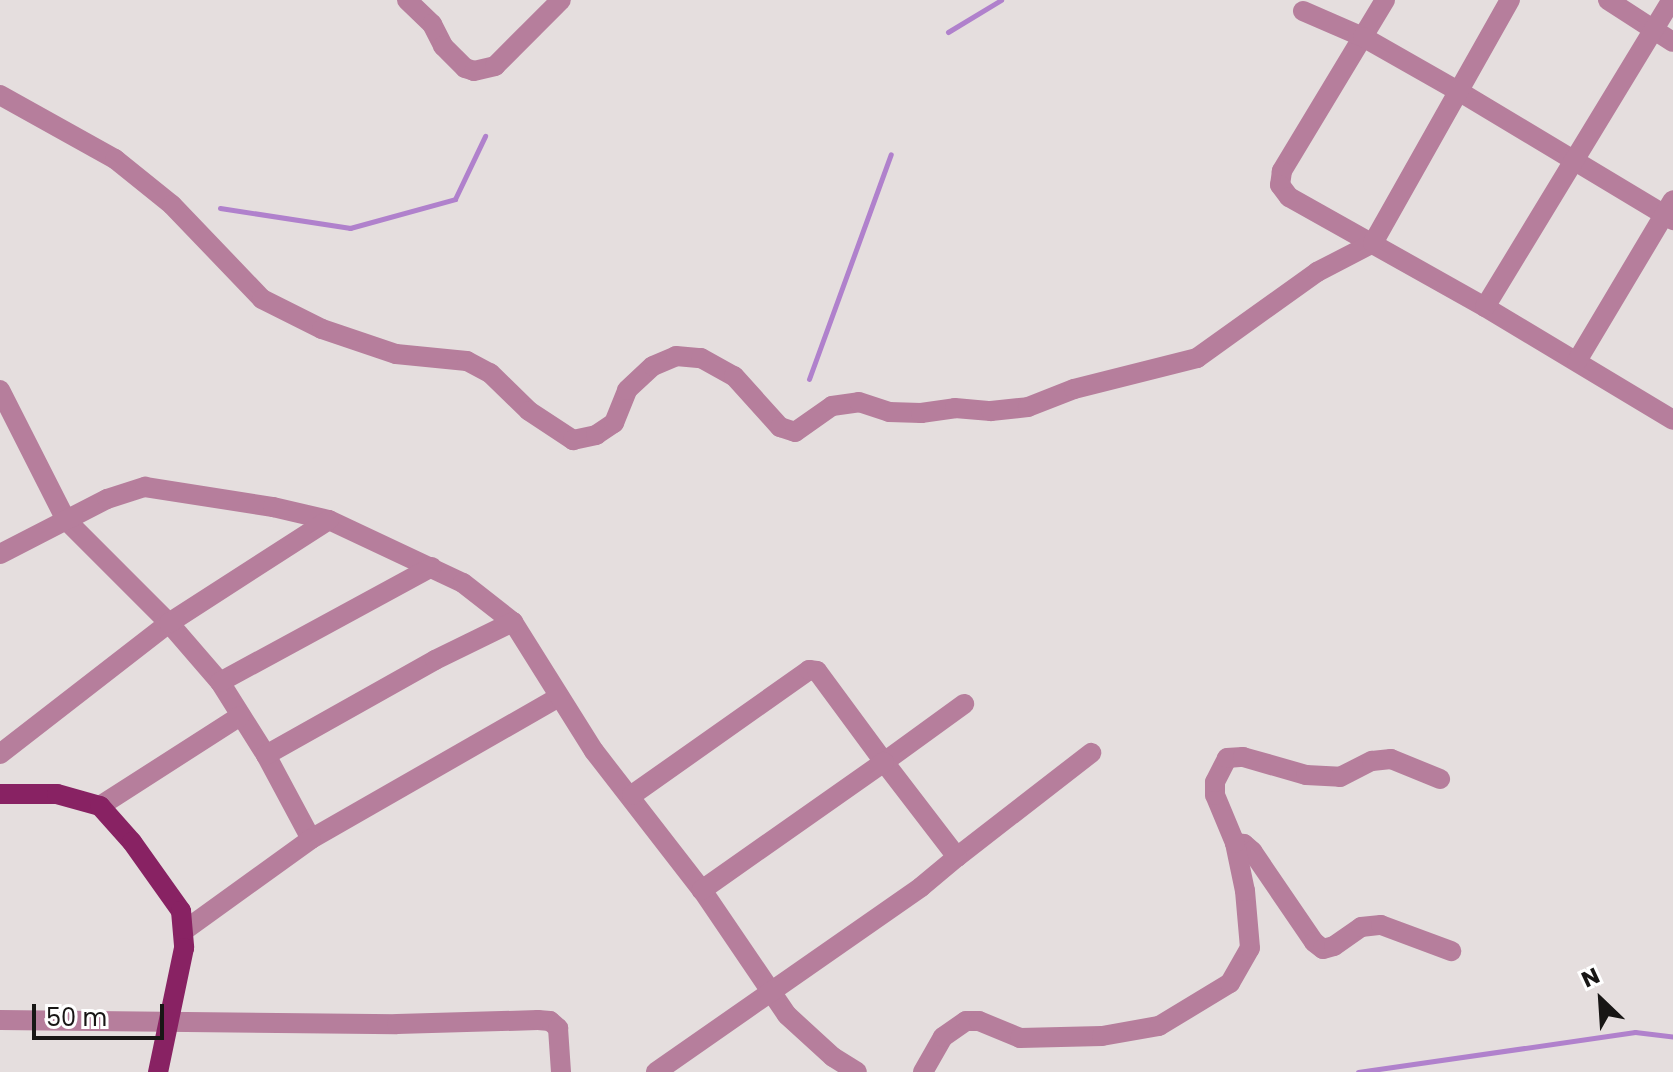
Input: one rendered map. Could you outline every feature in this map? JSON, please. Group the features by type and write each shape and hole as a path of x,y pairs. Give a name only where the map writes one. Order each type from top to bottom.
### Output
{"main road":[{"path":"0,794 57,794 100,806 132,842 181,911 185,930 158,1072"}],"street":[{"path":"407,0 432,24 443,46 474,71 495,66 561,0"},
{"path":"1385,0 1282,171 1280,185 1289,197 1485,307 1673,420"},
{"path":"0,95 115,159 172,205 262,299 322,329 396,354 467,361 490,373 529,411 573,440 596,435 614,423 627,390 653,366 676,356 701,358 734,376 780,427 795,432 832,406 859,402 889,412 921,413 955,408 991,411 1028,407 1074,389 1197,358 1317,272 1373,243 1510,0"},
{"path":"1608,0 1673,42"},
{"path":"1485,307 1672,0"},
{"path":"1303,11 1363,37 1573,159 1670,211 1577,361"},
{"path":"3,402 66,520 169,623 220,682 266,755 311,839"},
{"path":"0,554 107,499 145,487 273,507 329,520 463,583 513,622 594,751 632,795 702,890 787,1015 828,1064 857,1072"},
{"path":"0,754 169,623 329,520"},
{"path":"220,682 432,567"},
{"path":"266,755 435,660 513,622"},
{"path":"632,795 803,672 813,669 957,857"},
{"path":"185,930 311,839 559,697"},
{"path":"702,890 964,704"},
{"path":"100,806 240,716"},
{"path":"656,1072 921,887 1091,753"},
{"path":"923,1072 943,1037 966,1021 979,1021 1020,1038 1102,1036 1159,1026 1230,983 1250,948 1245,891 1235,843 1215,795 1215,782 1227,758 1243,757 1306,775 1340,777 1372,761 1391,759 1440,779"},
{"path":"1235,843 1244,844 1252,851 1314,942 1323,949 1334,946 1361,927 1381,925 1451,951"},
{"path":"0,1020 550,1021 558,1028 561,1072"}],"waterway":[{"path":"948,32 1001,0"},
{"path":"220,208 350,228 455,199 485,136"},
{"path":"809,379 891,154"},
{"path":"1358,1072 1635,1032 1673,1037"}]}
